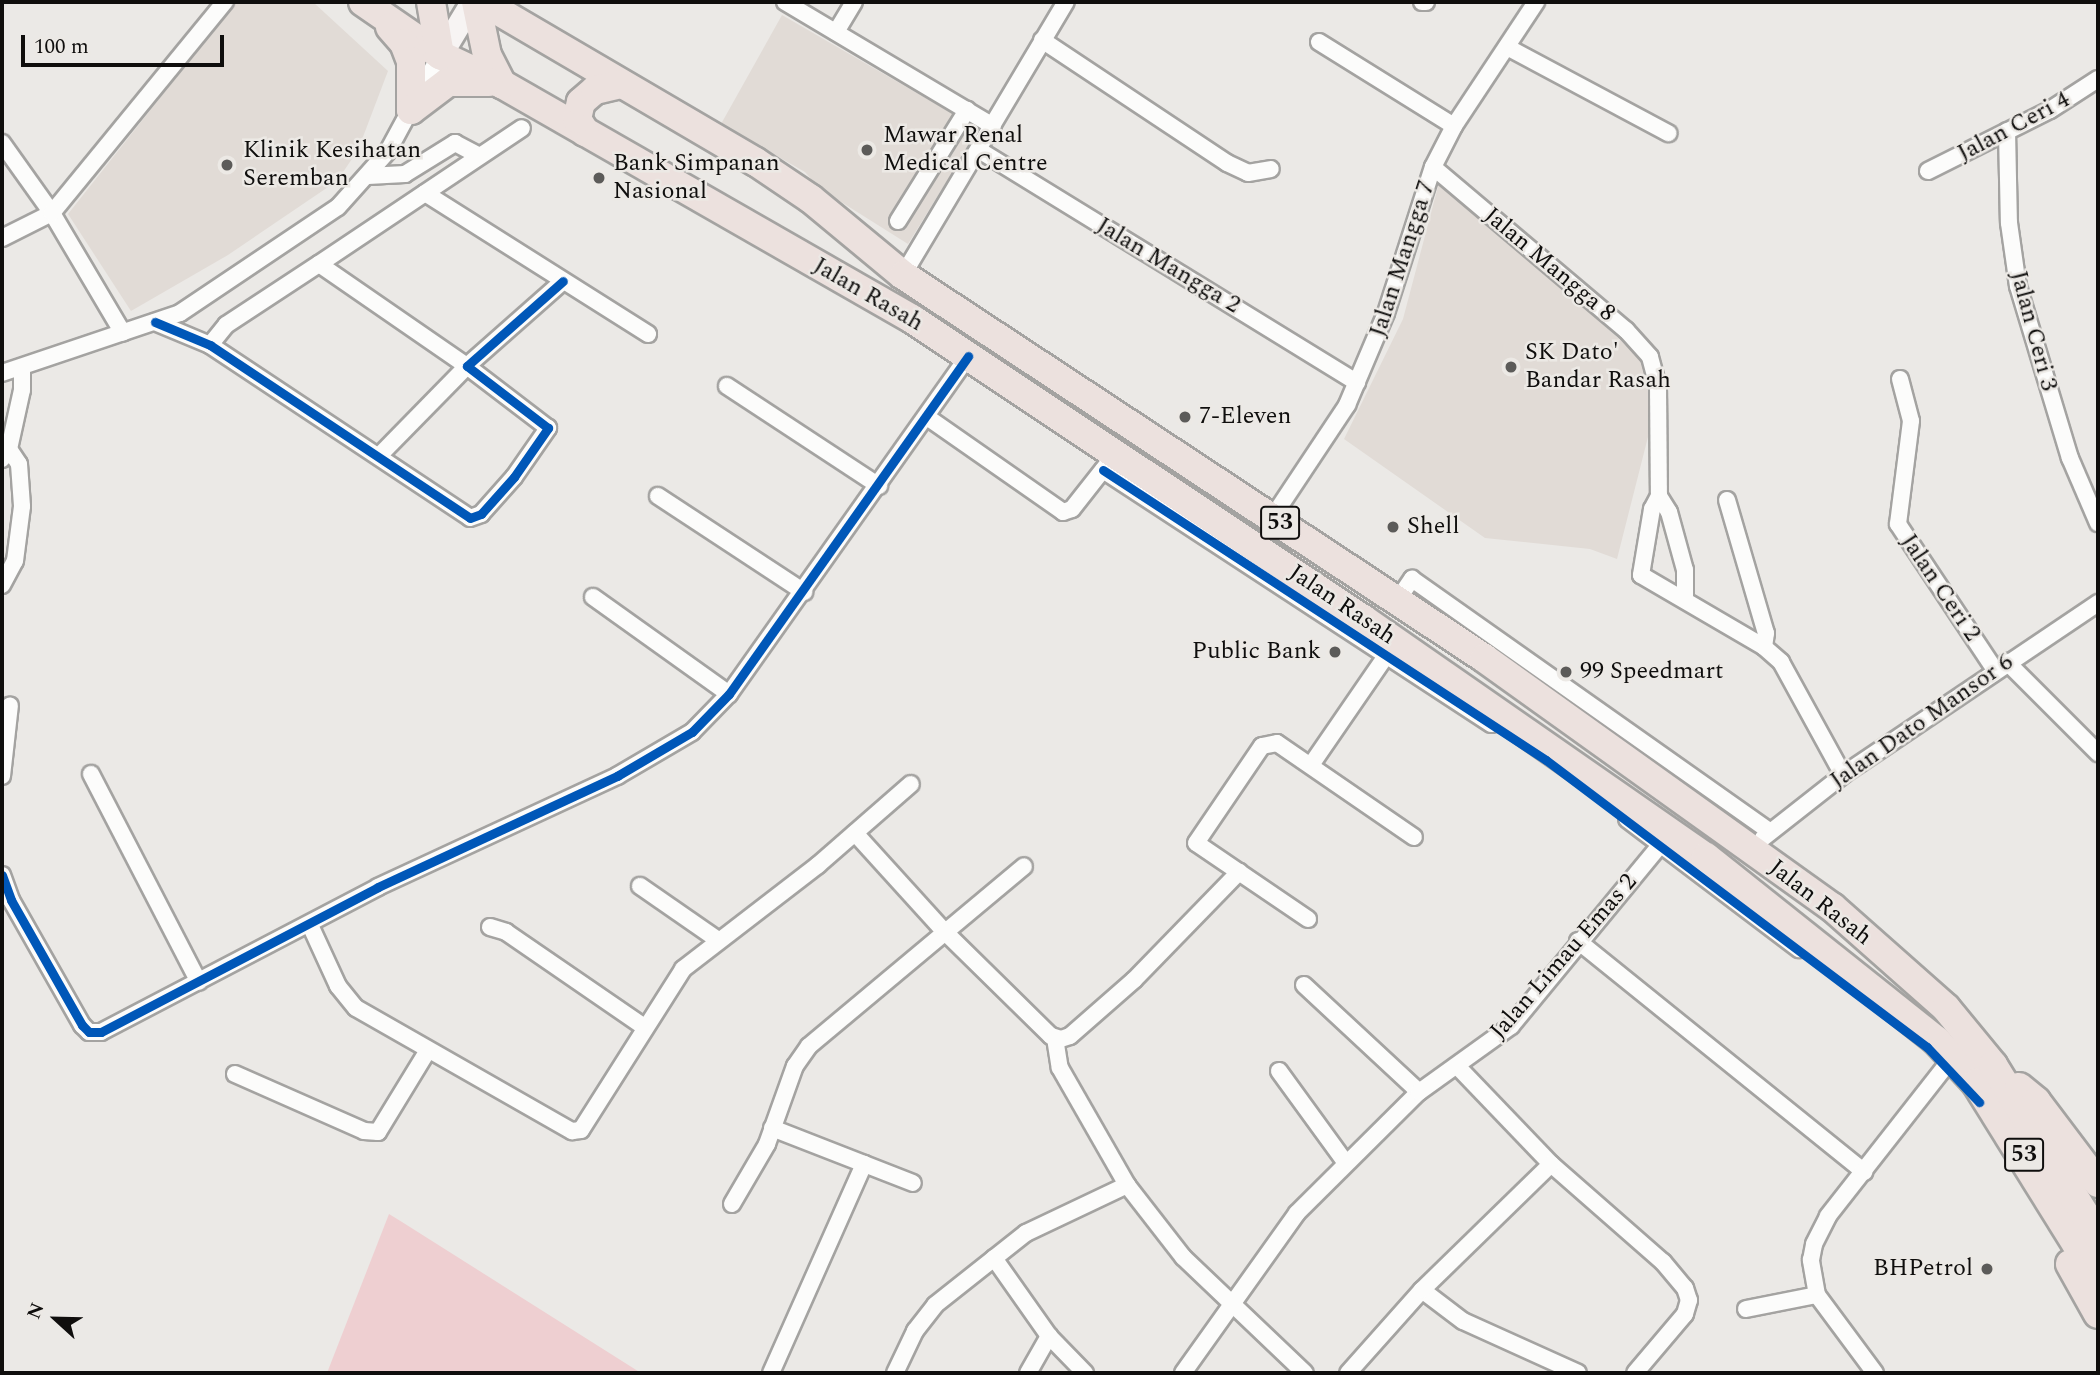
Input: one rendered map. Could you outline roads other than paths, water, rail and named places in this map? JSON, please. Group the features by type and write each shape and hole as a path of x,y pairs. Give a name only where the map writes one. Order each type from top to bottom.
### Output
{"highway":[{"path":"431,2 440,55"},
{"path":"411,110 448,82 502,84 487,55 474,2"},
{"name":"Jalan Rasah","path":"483,2 620,84 671,109 778,177 903,275 1397,601 1491,648 1760,840 1946,1008 1993,1065 2098,1236"},
{"path":"514,2 530,31"},
{"path":"368,6 404,43 413,76 411,110"},
{"name":"Jalan Rasah","path":"368,6 440,55 502,84 912,319 968,356 1109,461 1519,725 1695,849 1976,1083 2098,1279"},
{"path":"585,132 578,119 581,102 594,90 620,84"},
{"path":"1941,1054 1979,1102 2098,1314"},
{"path":"1993,1065 2036,1101 2098,1183"}],"street":[{"path":"2,238 52,213 225,2"},
{"path":"2,373 180,313 259,264 338,207 368,176 411,110 440,55 474,2"},
{"path":"785,2 993,125"},
{"path":"836,32 854,2"},
{"path":"903,275 1066,2"},
{"name":"Jalan Mangga 7","path":"1272,518 1339,421 1357,383 1386,313 1433,167 1454,126 1536,2"},
{"path":"1042,40 1227,163 1248,173 1271,169"},
{"path":"1319,42 1454,126"},
{"path":"1507,47 1668,133"},
{"name":"Jalan Ceri 4","path":"1928,171 2007,131 2098,79"},
{"path":"898,221 968,110"},
{"path":"210,345 226,325 522,128"},
{"name":"Jalan Ceri 3","path":"2007,131 2008,223 2018,286 2070,458 2098,523"},
{"path":"368,176 405,174 455,143 479,156"},
{"path":"2,144 52,213 123,332"},
{"name":"Jalan Mangga 2","path":"979,150 1357,383"},
{"name":"Jalan Mangga 8","path":"1433,167 1626,330 1650,357 1658,387 1659,496 1652,509 1641,575 1685,600 1685,570 1669,512 1659,496"},
{"path":"425,193 648,334"},
{"path":"155,322 210,345 465,516 481,514 547,436 548,428 467,366 319,264"},
{"path":"379,456 467,366 563,281"},
{"path":"2,875 11,900 89,1032 101,1032 310,925 377,887 617,776 692,732 729,694 804,592 968,356"},
{"path":"2,585 15,561 22,506 19,464 5,454 22,390 22,367"},
{"name":"Jalan Ceri 2","path":"1900,379 1911,421 1899,524 2001,666 2098,753"},
{"path":"727,386 879,485"},
{"path":"927,416 1059,511 1072,509 1109,461 1386,656 1546,760 1927,1047 1941,1054 1864,1172 1828,1216 1814,1244 1817,1295 1875,1373"},
{"path":"658,496 804,592"},
{"path":"1727,500 1766,633 1764,647"},
{"path":"593,597 729,694"},
{"path":"1685,600 1764,647 1790,673 1843,775"},
{"name":"Jalan Dato Mansor 6","path":"1760,840 1843,775 2098,603"},
{"path":"1311,765 1386,656"},
{"path":"2,776 10,705"},
{"path":"1308,919 1199,848 1199,837 1262,746 1277,743 1414,837"},
{"path":"91,774 199,982"},
{"path":"310,925 344,996 371,1019 572,1131 581,1130 644,1027 684,969 855,833 911,784"},
{"path":"855,833 944,931 1055,1038 1060,1068 1127,1185 1183,1257 1230,1306 1305,1373"},
{"name":"Jalan Limau Emas 2","path":"1183,1373 1285,1228 1345,1162 1419,1093 1511,1026 1577,941 1661,844"},
{"path":"732,1204 772,1128 795,1066 809,1046 1024,866"},
{"path":"1055,1038 1070,1036 1135,980 1239,872"},
{"path":"640,886 718,940"},
{"path":"490,926 506,932 644,1027"},
{"path":"1577,941 1864,1172"},
{"path":"1304,985 1419,1093"},
{"path":"235,1074 364,1131 378,1132 428,1050"},
{"path":"1458,1067 1552,1164 1663,1262 1688,1294 1685,1314 1635,1373"},
{"path":"1279,1071 1345,1162"},
{"path":"772,1128 913,1184"},
{"path":"771,1373 864,1164"},
{"path":"1348,1373 1422,1290 1552,1164"},
{"path":"895,1373 915,1331 935,1305 994,1258 1057,1216 1127,1185"},
{"path":"994,1258 1049,1336 1085,1373"},
{"path":"1422,1290 1463,1321 1578,1373"},
{"path":"1746,1309 1817,1295"},
{"path":"1028,1373 1049,1336"}],"place":[{"name":"Mawar Renal Medical Centre","path":"867,150"},
{"name":"Klinik Kesihatan Seremban","path":"227,165"},
{"name":"Bank Simpanan Nasional","path":"599,178"},
{"name":"SK Dato' Bandar Rasah","path":"1511,367"},
{"name":"7-Eleven","path":"1185,417"},
{"name":"Shell","path":"1393,527"},
{"name":"Public Bank","path":"1335,652"},
{"name":"99 Speedmart","path":"1566,672"},
{"name":"BHPetrol","path":"1987,1269"}]}
